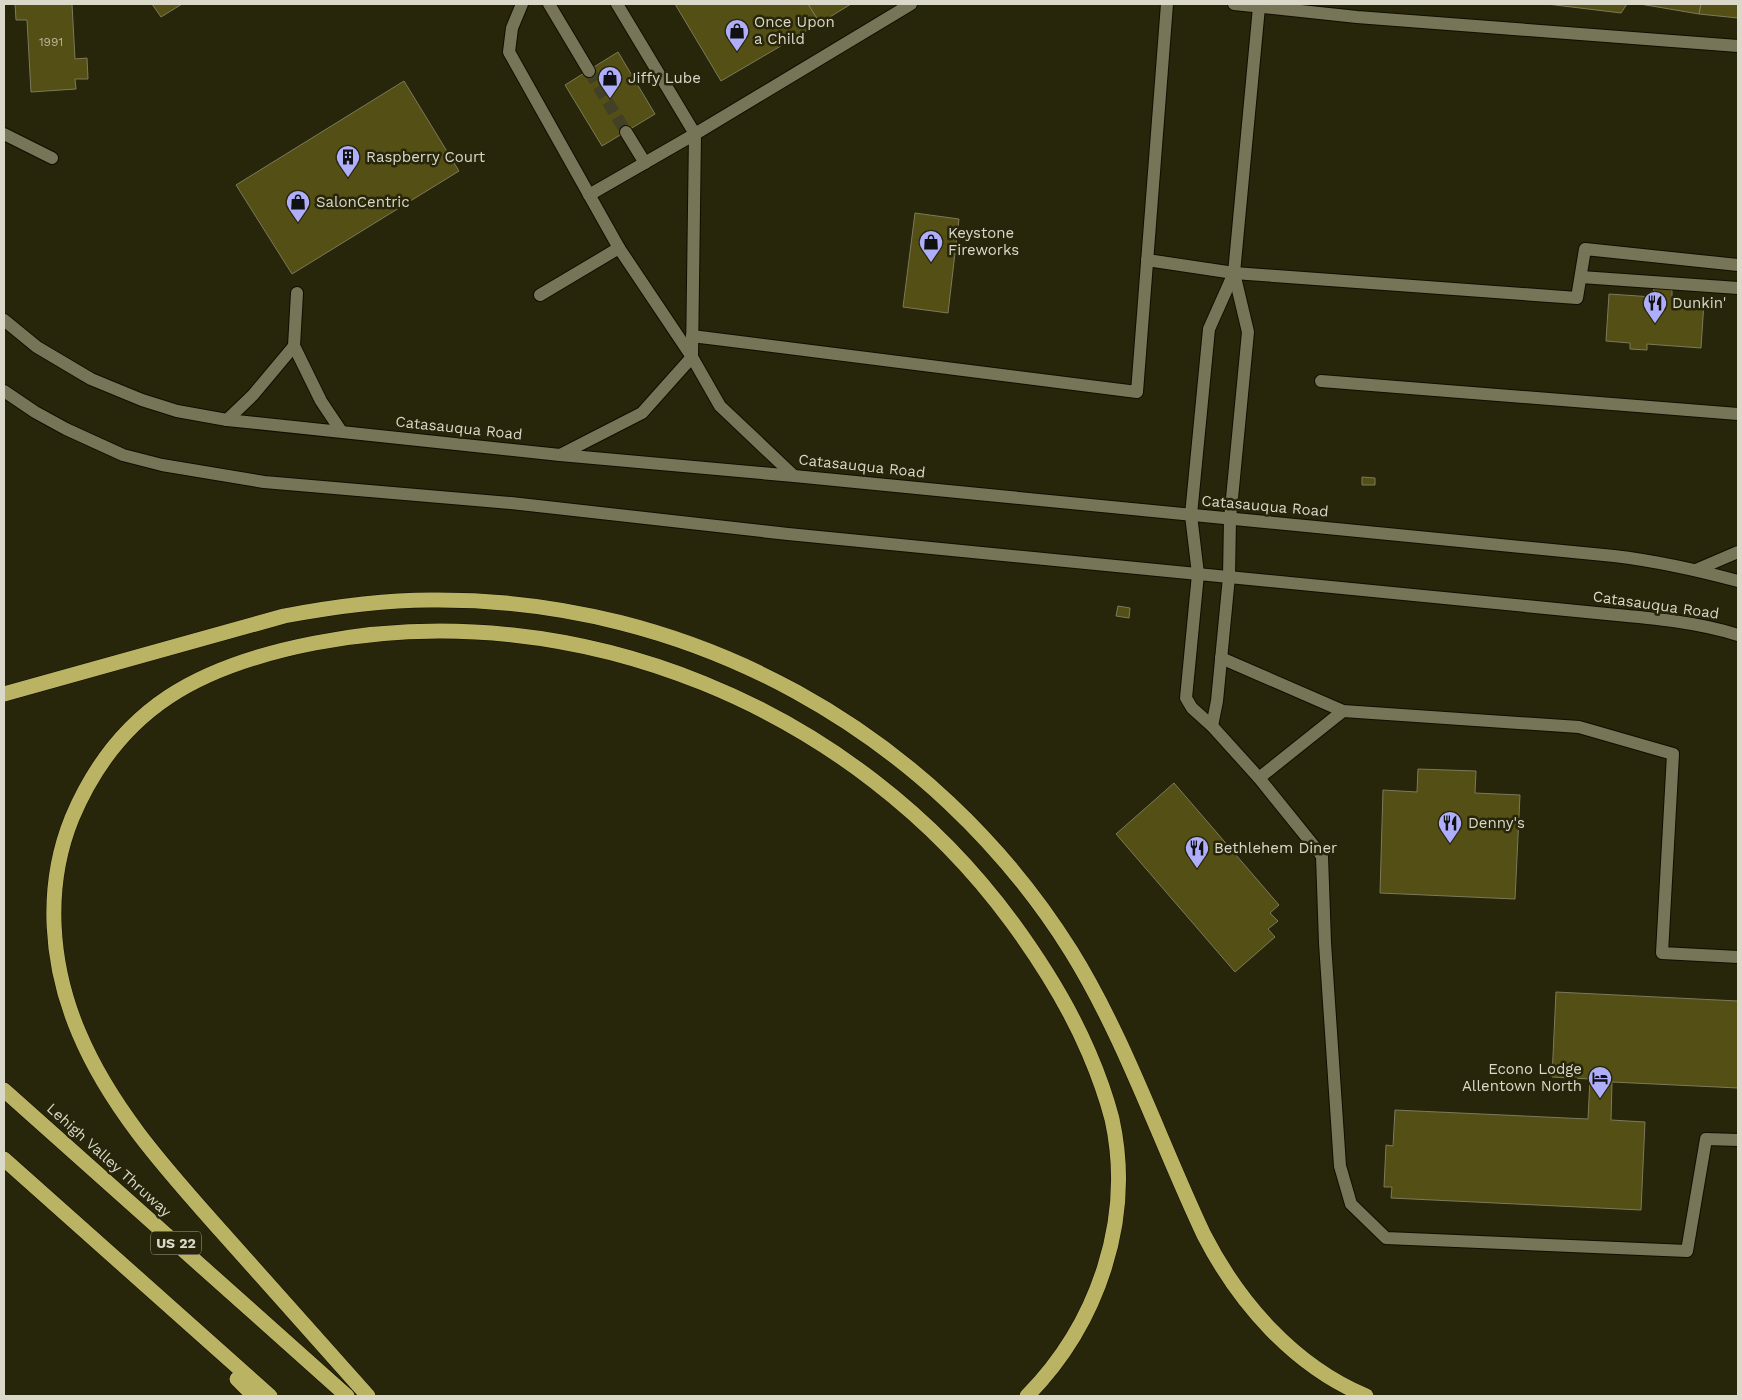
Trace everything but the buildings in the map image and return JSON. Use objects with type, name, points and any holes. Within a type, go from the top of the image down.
[{"type":"highway","points":[[4,694],[284,616],[364,604],[430,600],[490,602],[532,606],[582,614],[630,625],[675,638],[718,654],[762,673],[803,694],[843,719],[910,768],[968,821],[1013,871],[1049,918],[1093,989],[1112,1026],[1191,1208],[1216,1260],[1247,1303],[1288,1346],[1326,1374],[1366,1396]]},
{"type":"highway","points":[[368,1396],[173,1177],[130,1123],[106,1086],[78,1032],[61,980],[54,929],[56,879],[60,855],[68,830],[78,804],[92,778],[107,754],[125,733],[146,713],[171,695],[198,679],[226,667],[291,648],[335,639],[431,632],[490,634],[576,645],[665,668],[748,702],[825,746],[890,793],[946,844],[999,904],[1045,969],[1083,1040],[1095,1068],[1112,1120],[1117,1171],[1116,1216],[1110,1251],[1103,1276],[1092,1303],[1066,1351],[1049,1374],[1027,1396]]},
{"type":"highway","name":"Lehigh Valley Thruway","points":[[4,1090],[348,1396]]},
{"type":"highway","points":[[4,1159],[270,1396]]},
{"type":"highway","points":[[170,1307],[254,1396]]},
{"type":"street","points":[[522,4],[512,28],[509,52],[619,248],[692,357],[720,406],[794,476]]},
{"type":"street","points":[[549,4],[589,71]]},
{"type":"street","points":[[560,455],[642,413],[692,357],[695,134],[617,4]]},
{"type":"street","points":[[589,195],[695,134],[911,4]]},
{"type":"street","points":[[692,336],[1137,392],[1167,4]]},
{"type":"street","points":[[1234,4],[1357,17],[1738,46]]},
{"type":"street","points":[[1212,726],[1217,701],[1229,577],[1230,518],[1248,332],[1234,273],[1259,6]]},
{"type":"street","points":[[626,132],[645,163]]},
{"type":"street","points":[[4,134],[52,158]]},
{"type":"street","points":[[540,295],[619,248]]},
{"type":"street","points":[[1147,260],[1234,273],[1577,298],[1585,250],[1738,265]]},
{"type":"street","points":[[1234,273],[1209,329],[1191,515],[1198,574],[1186,698],[1192,708],[1212,726],[1259,778],[1322,856],[1325,943],[1340,1166],[1351,1204],[1386,1238],[1687,1251],[1706,1139],[1738,1140]]},
{"type":"street","points":[[1580,277],[1738,288]]},
{"type":"street","points":[[297,293],[294,346],[321,401],[341,431]]},
{"type":"street","name":"Catasauqua Road","points":[[4,320],[37,347],[91,378],[151,403],[177,411],[227,420],[560,455],[1614,556],[1654,561],[1738,582]]},
{"type":"street","points":[[227,420],[253,395],[294,346]]},
{"type":"street","points":[[1321,381],[1738,414]]},
{"type":"street","name":"Catasauqua Road","points":[[4,392],[66,429],[123,455],[162,466],[264,482],[511,503],[788,534],[1644,618],[1722,630],[1738,635]]},
{"type":"street","points":[[1696,570],[1738,552]]},
{"type":"street","points":[[1221,658],[1343,711],[1579,727],[1673,754],[1662,953],[1738,956]]},
{"type":"street","points":[[1259,778],[1343,711]]},
{"type":"tunnel","points":[[589,71],[626,132]]},
{"type":"place","name":"Once Upon a Child","points":[[737,52]]},
{"type":"place","name":"Jiffy Lube","points":[[610,99]]},
{"type":"place","name":"Raspberry Court","points":[[348,178]]},
{"type":"place","name":"SalonCentric","points":[[298,223]]},
{"type":"place","name":"Keystone Fireworks","points":[[931,263]]},
{"type":"place","name":"Dunkin'","points":[[1655,324]]},
{"type":"place","name":"Denny's","points":[[1450,844]]},
{"type":"place","name":"Bethlehem Diner","points":[[1197,869]]},
{"type":"place","name":"Econo Lodge Allentown North","points":[[1600,1099]]}]
